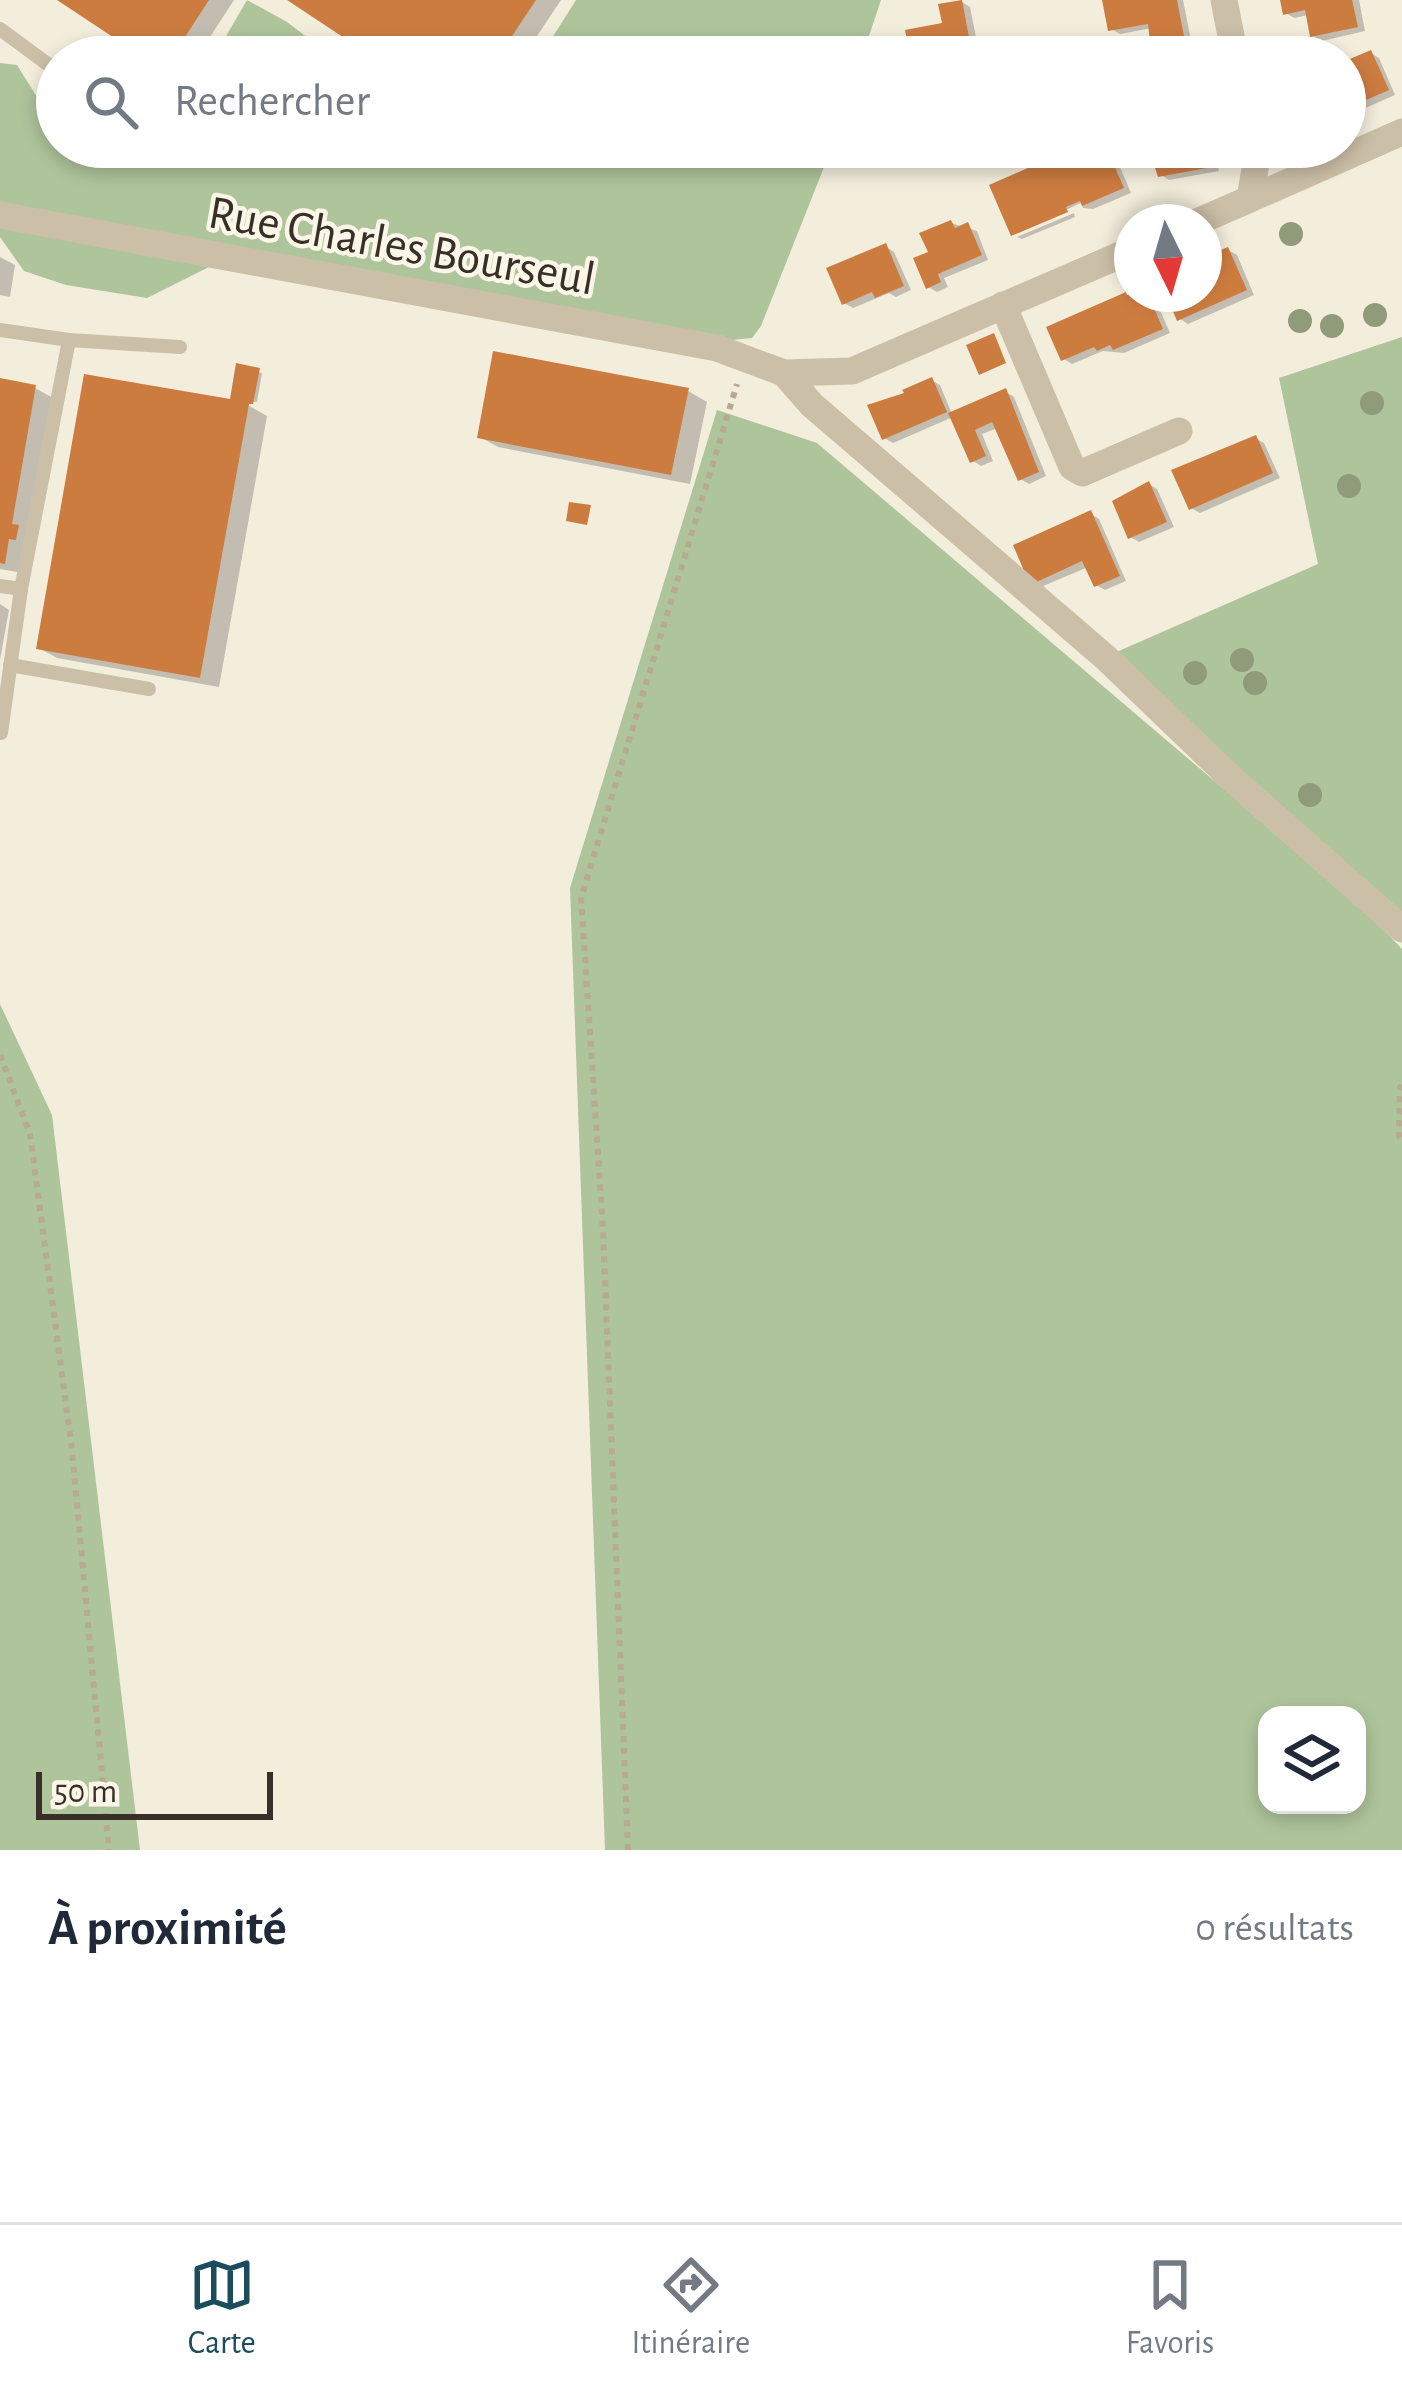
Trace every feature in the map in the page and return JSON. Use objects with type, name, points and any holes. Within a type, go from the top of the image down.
[{"type":"street","points":[[1224,0],[1231,36]]},
{"type":"street","points":[[1366,148],[1402,132]]},
{"type":"street","points":[[1250,199],[1253,168]]},
{"type":"street","points":[[1222,211],[1320,168]]},
{"type":"street","name":"Rue Charles Bourseul","points":[[0,215],[717,348],[784,374]]},
{"type":"street","points":[[784,374],[852,370],[1114,258]]},
{"type":"street","points":[[1004,305],[1072,467],[1082,472],[1178,431]]},
{"type":"street","points":[[784,374],[812,405],[1105,657],[1232,779],[1402,929]]},
{"type":"lane","points":[[0,29],[36,56]]},
{"type":"lane","points":[[0,330],[180,347]]},
{"type":"lane","points":[[1,733],[21,589],[69,340]]},
{"type":"lane","points":[[0,586],[21,589]]},
{"type":"lane","points":[[10,665],[148,688]]},
{"type":"path","points":[[628,1850],[603,1230],[581,898],[744,360]]},
{"type":"path","points":[[0,1055],[30,1134],[72,1450],[110,1850]]},
{"type":"path","points":[[1402,1089],[1402,1140]]},
{"type":"green space","points":[[247,0],[305,36],[226,36]]},
{"type":"green space","points":[[576,0],[881,0],[869,36],[553,36]]},
{"type":"green space","points":[[0,63],[17,65],[36,96],[36,168],[824,168],[761,326],[752,338],[722,341],[243,250],[147,298],[66,285],[24,271],[0,237]]},
{"type":"green space","points":[[1402,337],[1402,929],[1105,657],[1318,564],[1279,378]]},
{"type":"green space","points":[[717,410],[817,443],[1358,903],[1402,949],[1402,1850],[605,1850],[570,888]]},
{"type":"green space","points":[[0,1004],[52,1115],[140,1850],[0,1850]]},
{"type":"building","points":[[57,0],[209,0],[186,36],[111,36]]},
{"type":"building","points":[[287,0],[536,0],[512,36],[341,36]]},
{"type":"building","points":[[962,0],[969,36],[906,36],[905,30],[942,23],[938,4]]},
{"type":"building","points":[[1102,0],[1177,0],[1184,36],[1149,36],[1148,24],[1108,31]]},
{"type":"building","points":[[1280,0],[1352,0],[1358,27],[1310,36],[1305,10],[1283,15]]},
{"type":"building","points":[[1371,50],[1389,90],[1366,100],[1366,52]]},
{"type":"building","points":[[1028,168],[1115,168],[1124,188],[1082,206],[1080,201],[1066,207],[1068,212],[1011,236],[989,185]]},
{"type":"building","points":[[1155,168],[1207,168],[1158,177]]},
{"type":"building","points":[[951,220],[955,228],[968,222],[982,255],[938,274],[941,282],[926,289],[913,258],[928,252],[919,233]]},
{"type":"building","points":[[886,243],[904,286],[875,298],[872,292],[842,305],[826,268]]},
{"type":"building","points":[[1228,247],[1247,290],[1222,301],[1222,250]]},
{"type":"building","points":[[1114,297],[1114,312],[1156,312],[1163,329],[1113,350],[1110,345],[1097,351],[1094,347],[1061,361],[1046,327]]},
{"type":"building","points":[[1173,312],[1197,312],[1177,321]]},
{"type":"building","points":[[994,333],[1006,363],[979,375],[966,345]]},
{"type":"building","points":[[493,351],[689,388],[671,475],[477,438]]},
{"type":"building","points":[[236,363],[260,368],[253,404],[249,404],[200,678],[36,649],[84,374],[230,399]]},
{"type":"building","points":[[932,377],[947,412],[882,440],[867,405],[904,393],[902,390]]},
{"type":"building","points":[[0,378],[36,385],[12,524],[19,525],[16,540],[9,539],[5,564],[0,563]]},
{"type":"building","points":[[1006,388],[1039,472],[1018,481],[992,422],[975,430],[986,456],[970,463],[948,413]]},
{"type":"building","points":[[1256,435],[1273,473],[1189,510],[1171,470]]},
{"type":"building","points":[[1149,481],[1167,522],[1128,539],[1112,501]]},
{"type":"building","points":[[569,502],[591,505],[587,525],[566,521]]},
{"type":"building","points":[[1091,510],[1120,576],[1094,587],[1082,561],[1030,585],[1013,545]]}]
